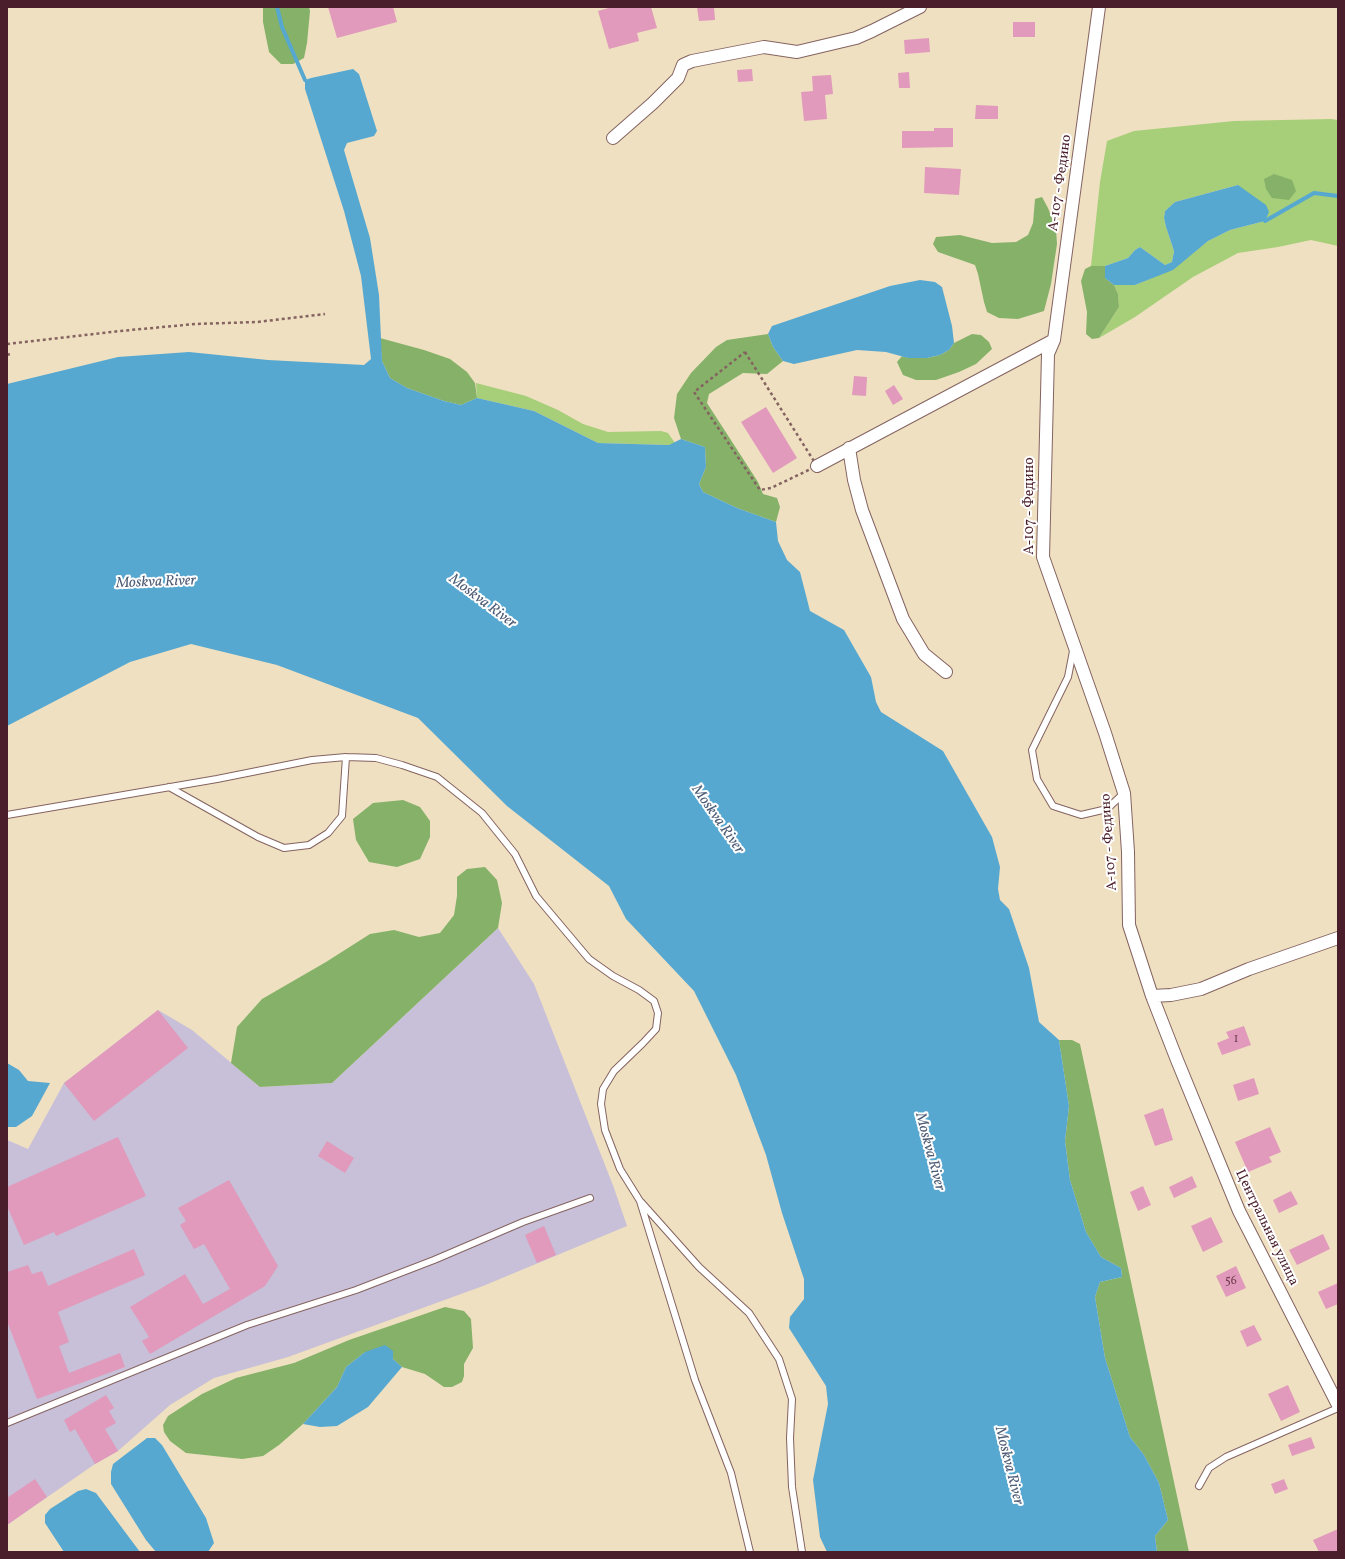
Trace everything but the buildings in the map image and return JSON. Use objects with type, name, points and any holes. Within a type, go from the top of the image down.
[{"type":"street","points":[[613,138],[653,103],[678,78],[683,65],[692,61],[764,47],[797,52],[862,35],[920,7]]},
{"type":"street","name":"А-107 - Федино","points":[[1099,7],[1054,340],[1048,354],[1043,557],[1105,733],[1124,793],[1128,852],[1129,925],[1152,996],[1177,1060]]},
{"type":"street","points":[[817,466],[1054,340]]},
{"type":"street","points":[[849,448],[854,480],[862,510],[904,619],[924,654],[946,672]]},
{"type":"street","points":[[1152,996],[1171,995],[1201,989],[1249,969],[1338,938]]},
{"type":"street","name":"Центральная улица","points":[[1177,1060],[1239,1212],[1338,1407]]},
{"type":"lane","points":[[1074,646],[1068,677],[1032,750],[1037,779],[1054,806],[1081,815],[1107,809],[1124,793]]},
{"type":"lane","points":[[169,787],[258,837],[284,848],[309,845],[328,833],[342,816],[346,757]]},
{"type":"lane","points":[[7,815],[312,760],[346,757],[376,758],[437,777],[482,813],[515,854],[536,896],[589,959],[613,976],[639,990],[654,1001],[658,1013],[656,1029],[614,1071],[603,1089],[602,1104],[605,1130],[620,1169],[640,1201],[699,1267],[749,1313],[779,1359],[792,1399],[790,1438],[792,1487],[802,1552]]},
{"type":"lane","points":[[7,1423],[247,1326],[356,1290],[434,1260],[523,1222],[590,1198]]},
{"type":"lane","points":[[640,1201],[695,1380],[731,1472],[750,1552]]},
{"type":"lane","points":[[1200,1486],[1209,1468],[1226,1457],[1338,1407]]},
{"type":"path","points":[[7,344],[120,331],[195,324],[257,322],[326,314]]},
{"type":"path","points":[[745,352],[817,466],[772,488],[760,490],[694,392],[745,352]]},
{"type":"shaded area","points":[[498,928],[534,984],[614,1188],[627,1226],[483,1286],[288,1357],[214,1378],[170,1405],[118,1451],[95,1464],[7,1525],[7,1140],[28,1149],[64,1083],[158,1010],[192,1030],[260,1087],[332,1083]]},
{"type":"green space","points":[[263,7],[309,7],[310,11],[307,43],[304,58],[293,64],[281,64],[269,52],[263,22]]},
{"type":"green space","points":[[1338,120],[1338,246],[1311,240],[1238,253],[1193,277],[1135,317],[1099,338],[1119,307],[1118,294],[1114,285],[1135,285],[1152,278],[1190,255],[1208,241],[1230,230],[1265,221],[1238,185],[1175,202],[1165,211],[1164,218],[1166,227],[1174,251],[1172,262],[1165,265],[1140,247],[1128,258],[1105,266],[1091,266],[1100,182],[1107,141],[1134,131],[1234,121]]},
{"type":"green space","points":[[1274,174],[1292,180],[1296,191],[1289,200],[1272,198],[1266,189],[1264,179]]},
{"type":"green space","points":[[1042,197],[1056,229],[1057,244],[1051,284],[1044,311],[1018,319],[999,318],[987,312],[975,265],[938,252],[933,244],[936,237],[960,235],[992,243],[1016,242],[1028,235],[1033,223],[1035,199]]},
{"type":"green space","points":[[1091,266],[1105,266],[1105,278],[1114,285],[1118,294],[1119,307],[1099,338],[1092,339],[1086,334],[1087,312],[1081,281],[1085,269]]},
{"type":"green space","points":[[768,334],[773,347],[783,361],[767,374],[743,373],[709,394],[707,403],[758,482],[763,494],[777,498],[780,507],[776,522],[737,508],[703,492],[699,484],[706,467],[705,447],[681,439],[674,418],[677,394],[691,373],[716,347],[727,340]]},
{"type":"green space","points":[[972,334],[981,335],[989,342],[992,349],[976,364],[936,380],[916,380],[903,375],[897,362],[902,356],[908,358],[927,358],[940,355],[949,350],[954,343]]},
{"type":"green space","points":[[380,338],[450,359],[467,372],[475,383],[477,398],[461,405],[444,401],[407,388],[390,378],[382,361]]},
{"type":"green space","points":[[476,383],[526,396],[558,410],[583,424],[608,432],[661,431],[668,433],[675,443],[669,445],[598,443],[534,411],[477,398]]},
{"type":"green space","points":[[403,800],[420,807],[430,821],[430,837],[420,859],[397,867],[369,862],[356,840],[353,819],[373,803]]},
{"type":"green space","points":[[485,867],[497,880],[502,903],[498,928],[332,1083],[260,1087],[231,1063],[237,1027],[262,999],[326,962],[370,934],[394,930],[419,937],[440,933],[454,915],[457,896],[457,877],[467,869]]},
{"type":"green space","points":[[1059,1040],[1072,1040],[1080,1044],[1189,1552],[1157,1552],[1155,1536],[1168,1520],[1159,1483],[1144,1455],[1130,1437],[1105,1358],[1095,1297],[1100,1282],[1122,1277],[1121,1268],[1101,1257],[1086,1232],[1070,1180],[1065,1141],[1069,1106]]},
{"type":"green space","points":[[445,1307],[464,1311],[471,1319],[473,1348],[464,1364],[464,1376],[462,1382],[452,1387],[444,1387],[425,1374],[402,1367],[393,1359],[365,1352],[346,1367],[337,1387],[303,1424],[279,1445],[263,1456],[242,1459],[186,1453],[170,1441],[164,1432],[163,1425],[168,1416],[202,1394],[236,1378],[294,1363],[349,1340]]},
{"type":"water","name":"Moskva River","points":[[353,69],[359,74],[377,131],[374,136],[347,143],[344,150],[370,238],[379,295],[382,361],[390,378],[407,388],[444,401],[461,405],[477,398],[534,411],[598,443],[669,445],[681,439],[705,447],[706,467],[699,484],[703,492],[737,508],[776,522],[778,541],[787,560],[800,572],[810,611],[844,630],[871,677],[876,702],[881,712],[943,751],[992,837],[1000,867],[998,889],[1000,900],[1009,909],[1029,968],[1039,1022],[1059,1040],[1069,1106],[1065,1141],[1070,1180],[1086,1232],[1101,1257],[1121,1268],[1122,1277],[1100,1282],[1095,1297],[1105,1358],[1130,1437],[1144,1455],[1159,1483],[1168,1520],[1155,1536],[1157,1552],[827,1552],[820,1537],[813,1480],[828,1404],[826,1386],[789,1328],[790,1317],[804,1299],[804,1279],[782,1213],[766,1155],[736,1075],[694,991],[626,919],[609,886],[507,806],[418,718],[277,665],[191,644],[130,662],[7,726],[7,384],[118,357],[189,352],[268,360],[364,365],[371,359],[361,276],[344,211],[305,89],[305,80]]},
{"type":"water","points":[[1238,185],[1266,205],[1269,212],[1265,221],[1230,230],[1208,241],[1173,270],[1135,285],[1114,285],[1105,278],[1105,266],[1128,258],[1140,247],[1165,265],[1172,262],[1174,251],[1166,227],[1164,218],[1165,211],[1175,202]]},
{"type":"water","points":[[920,280],[935,282],[942,287],[952,326],[954,343],[949,350],[940,355],[927,358],[908,358],[886,352],[857,350],[794,364],[783,361],[773,347],[768,334],[772,326],[890,286]]},
{"type":"water","points":[[7,1063],[19,1070],[28,1081],[50,1083],[32,1116],[16,1127],[7,1127]]},
{"type":"water","points":[[385,1345],[393,1351],[393,1359],[402,1367],[368,1407],[337,1426],[320,1427],[303,1424],[337,1387],[346,1367],[365,1352]]},
{"type":"water","points":[[147,1438],[155,1438],[162,1445],[206,1518],[214,1543],[208,1552],[156,1552],[146,1540],[111,1484],[113,1464]]},
{"type":"water","points":[[86,1489],[96,1493],[140,1552],[64,1552],[45,1523],[45,1515],[50,1509],[78,1491]]},
{"type":"waterway","points":[[277,7],[282,27],[305,80]]},
{"type":"waterway","points":[[1265,221],[1314,193],[1338,196]]}]
